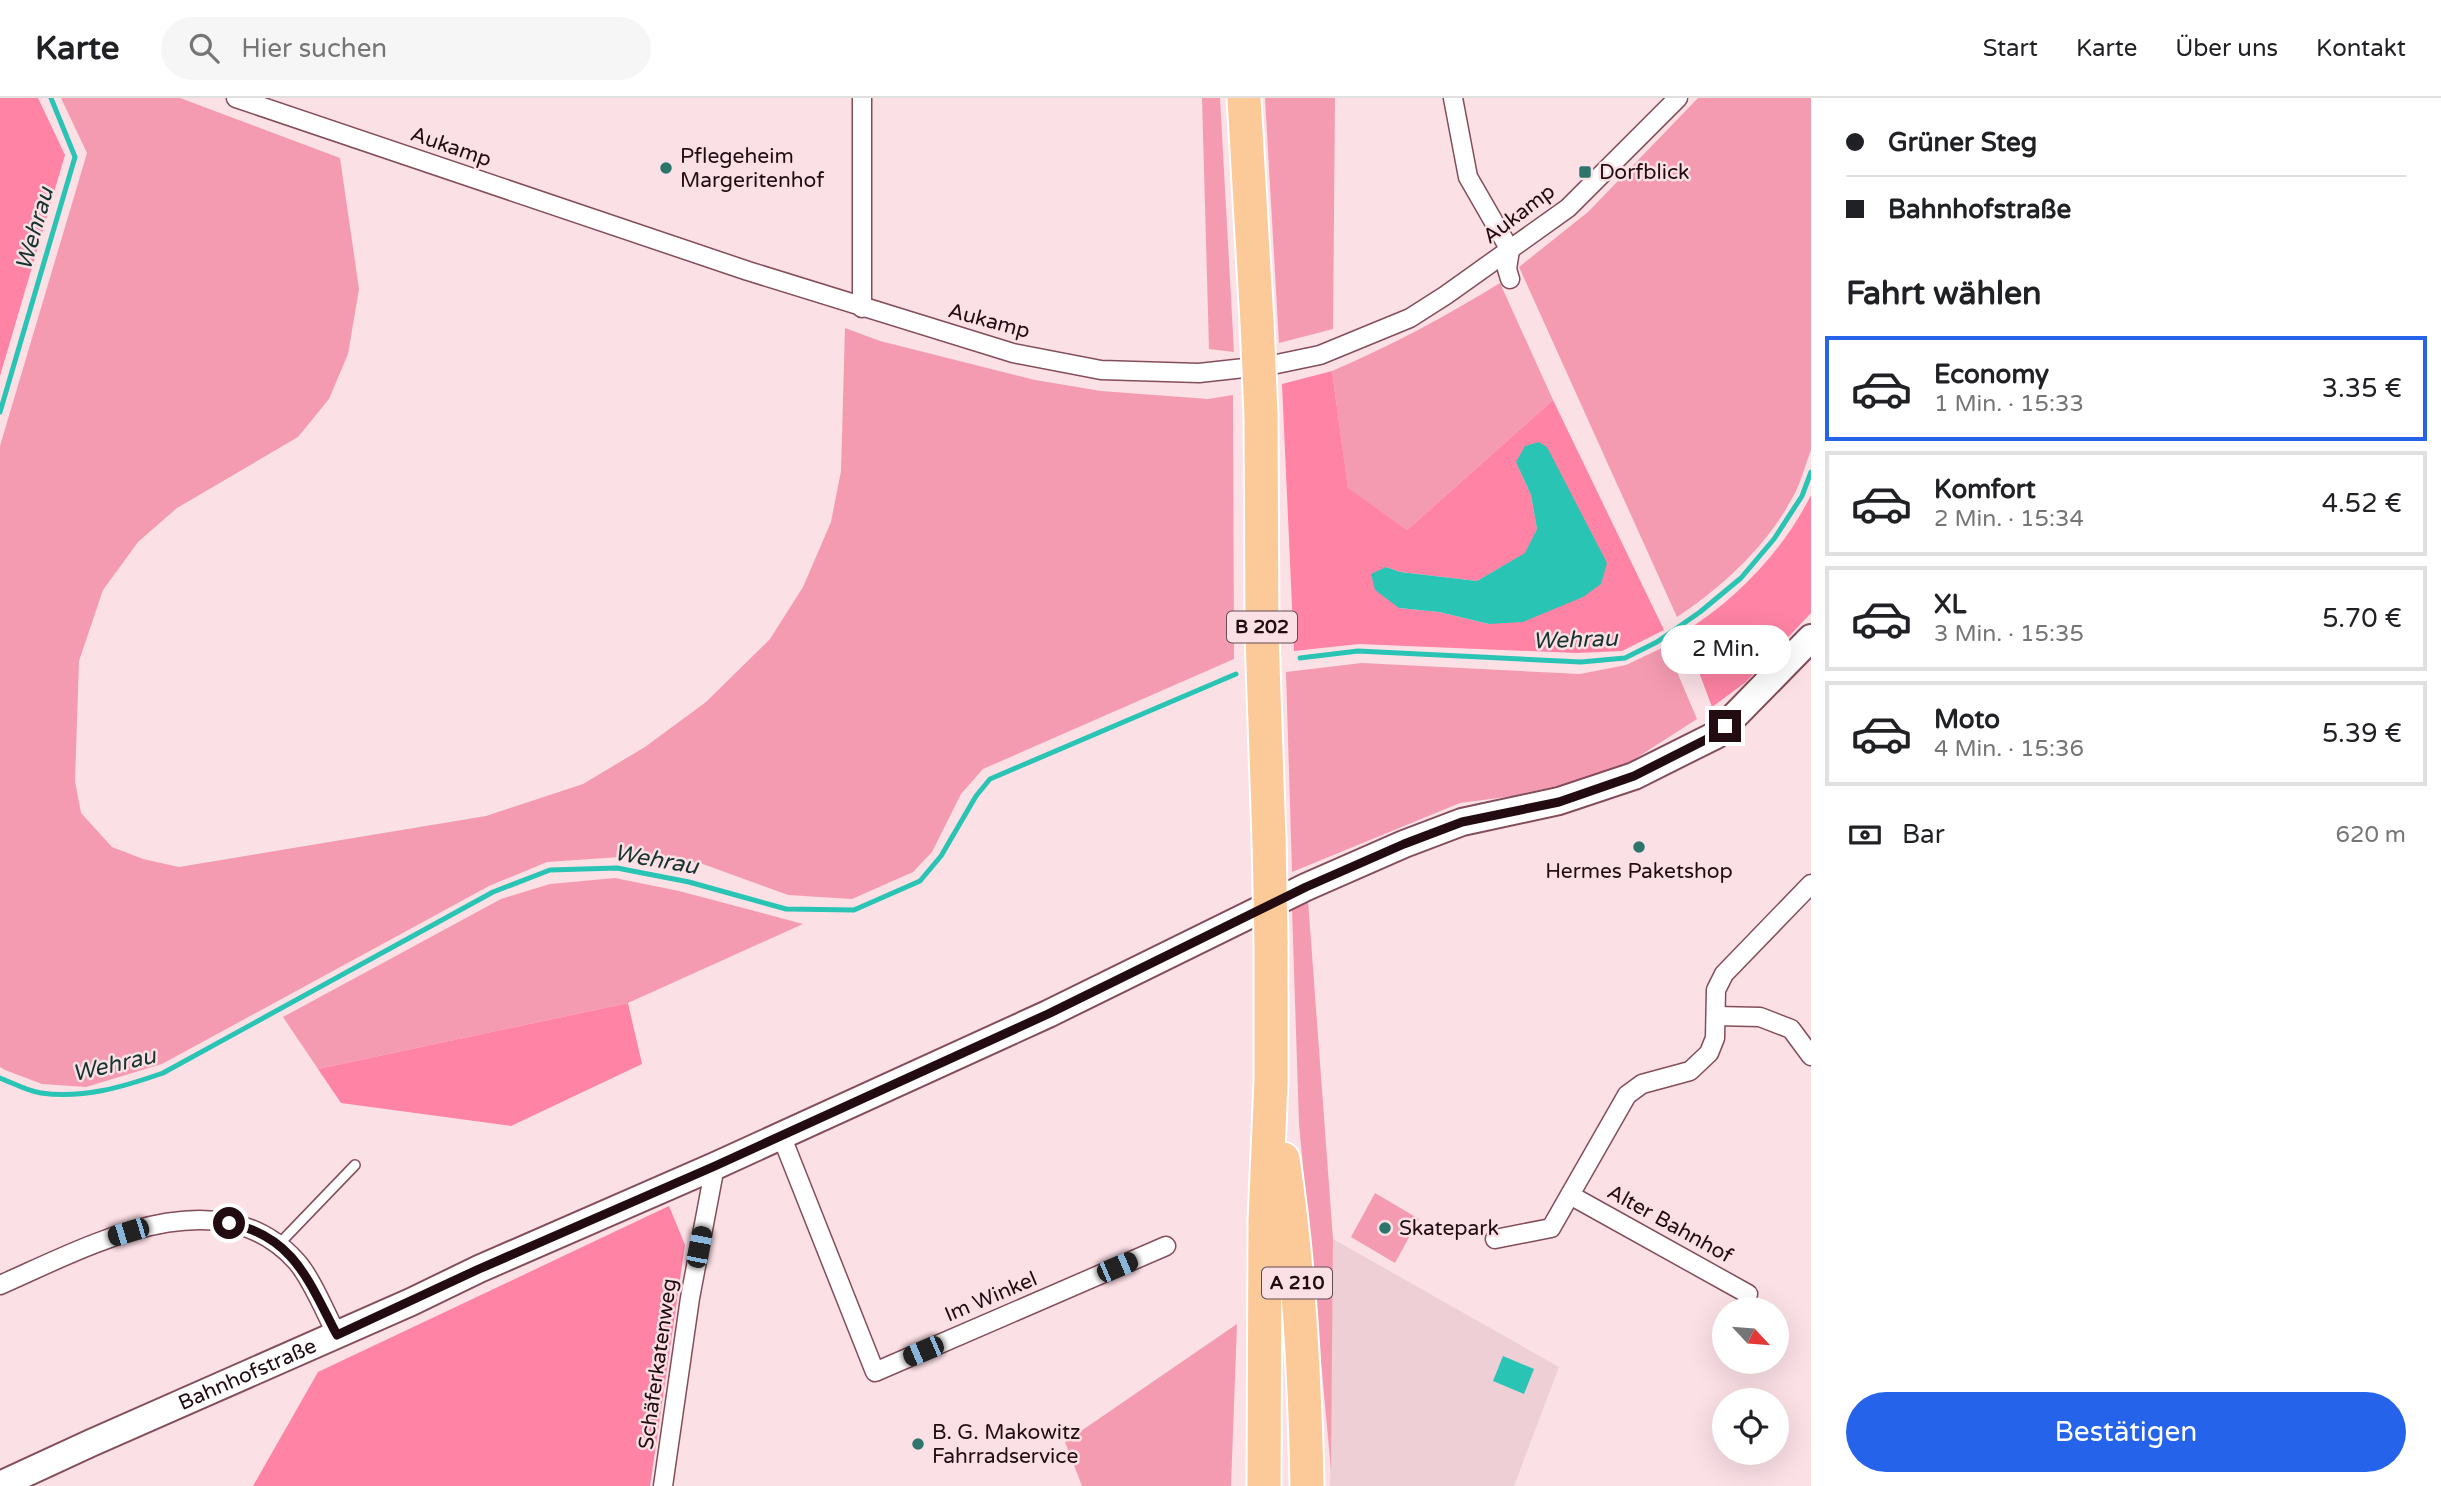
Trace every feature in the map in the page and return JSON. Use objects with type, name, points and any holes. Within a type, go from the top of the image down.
[{"type":"highway","name":"B 202","points":[[1244,98],[1261,415],[1262,635],[1269,840],[1271,1081]]},
{"type":"highway","name":"A 210","points":[[1264,1486],[1265,1221],[1271,1081]]},
{"type":"highway","name":"A 210","points":[[1271,1081],[1292,1221],[1304,1361],[1307,1486]]},
{"type":"main road","name":"Bahnhofstraße","points":[[0,1485],[715,1166],[1048,1014],[1306,887],[1404,844],[1462,822],[1559,802],[1634,776],[1716,734],[1811,638]]},
{"type":"street","name":"Aukamp","points":[[236,98],[862,308],[1013,353],[1101,370],[1199,373],[1272,365],[1320,355],[1410,318],[1568,208],[1661,118],[1678,98]]},
{"type":"street","points":[[862,98],[862,308]]},
{"type":"street","points":[[1453,98],[1468,177],[1510,250],[1507,269],[1510,279]]},
{"type":"street","name":"Alter Bahnhof","points":[[1495,1239],[1551,1228],[1627,1095],[1642,1084],[1690,1071],[1709,1053],[1715,1038],[1716,990],[1724,974],[1811,884]]},
{"type":"street","points":[[1716,1016],[1760,1017],[1791,1028],[1811,1056]]},
{"type":"street","name":"Im Winkel","points":[[781,1135],[875,1372],[1166,1246]]},
{"type":"street","name":"Schäferkatenweg","points":[[663,1486],[690,1298],[715,1166]]},
{"type":"street","name":"Alter Bahnhof","points":[[1570,1195],[1748,1294]]},
{"type":"street","points":[[0,1285],[109,1238],[146,1226],[183,1220],[214,1221],[244,1226],[279,1244],[298,1262],[337,1335]]},
{"type":"lane","points":[[279,1244],[355,1165]]},
{"type":"shaded area","points":[[0,98],[38,98],[65,155],[0,376]]},
{"type":"shaded area","points":[[61,98],[180,98],[340,158],[359,289],[348,354],[329,399],[298,437],[177,508],[138,542],[103,590],[79,661],[75,781],[81,813],[112,847],[143,859],[179,867],[486,816],[583,784],[645,747],[706,702],[770,639],[803,587],[831,522],[841,471],[845,328],[880,341],[1035,380],[1101,391],[1208,399],[1233,395],[1234,659],[983,769],[961,794],[932,852],[913,872],[852,899],[788,895],[700,863],[620,857],[547,862],[489,886],[162,1064],[86,1087],[42,1084],[5,1070],[0,1067],[0,446],[87,153]]},
{"type":"shaded area","points":[[1202,98],[1220,98],[1234,352],[1209,349]]},
{"type":"shaded area","points":[[1265,98],[1335,98],[1333,329],[1279,343]]},
{"type":"shaded area","points":[[1698,98],[1811,98],[1811,450],[1796,491],[1760,545],[1729,577],[1677,617],[1519,267],[1588,212]]},
{"type":"shaded area","points":[[1500,283],[1553,400],[1407,530],[1348,489],[1332,371],[1459,308]]},
{"type":"shaded area","points":[[1332,371],[1348,488],[1407,530],[1553,400],[1664,630],[1622,651],[1576,653],[1359,644],[1294,651],[1282,384]],"holes":[[[1516,462],[1583,597],[1489,624],[1439,612],[1399,608],[1386,567],[1400,572],[1477,581],[1526,553],[1537,529],[1531,495]]]},
{"type":"shaded area","points":[[1539,442],[1547,447],[1607,563],[1601,584],[1583,597],[1523,622],[1489,624],[1439,612],[1399,608],[1375,590],[1371,574],[1386,567],[1400,572],[1477,581],[1525,553],[1537,529],[1531,495],[1516,462],[1525,446]]},
{"type":"shaded area","points":[[1811,495],[1811,613],[1746,682],[1712,707],[1684,632],[1722,605],[1757,572],[1787,535]]},
{"type":"shaded area","points":[[1666,646],[1697,719],[1630,762],[1588,779],[1513,796],[1460,803],[1292,872],[1286,672],[1362,663],[1580,674],[1626,665]]},
{"type":"shaded area","points":[[615,878],[679,891],[803,924],[628,1003],[318,1069],[283,1017],[501,899],[550,884]]},
{"type":"shaded area","points":[[1308,900],[1333,1239],[1331,1470],[1299,1124],[1292,909]]},
{"type":"shaded area","points":[[628,1003],[642,1064],[511,1126],[341,1103],[318,1069]]},
{"type":"shaded area","name":"Skatepark","points":[[1375,1193],[1419,1219],[1395,1263],[1351,1237]]},
{"type":"shaded area","points":[[669,1206],[685,1245],[650,1486],[253,1486],[318,1372]]},
{"type":"shaded area","points":[[1333,1239],[1559,1367],[1514,1486],[1330,1486]]},
{"type":"shaded area","points":[[1237,1324],[1231,1486],[1082,1486],[1065,1442]]},
{"type":"shaded area","points":[[1503,1356],[1534,1369],[1524,1394],[1493,1381]]},
{"type":"waterway","name":"Wehrau","points":[[0,412],[75,157],[51,98]]},
{"type":"waterway","name":"Wehrau","points":[[1300,658],[1358,651],[1581,662],[1625,658],[1657,642],[1700,612],[1741,578],[1774,539],[1802,496],[1811,472]]},
{"type":"waterway","name":"Wehrau","points":[[0,1078],[36,1092],[72,1094],[118,1087],[163,1073],[493,892],[550,870],[617,868],[689,882],[786,909],[854,910],[920,881],[941,856],[976,796],[990,779],[1236,674]]},
{"type":"place","name":"Pflegeheim Margeritenhof","points":[[666,168]]},
{"type":"place","name":"Dorfblick","points":[[1585,172]]},
{"type":"place","name":"Hermes Paketshop","points":[[1639,847]]},
{"type":"place","name":"Skatepark","points":[[1385,1228]]},
{"type":"place","name":"B. G. Makowitz Fahrradservice","points":[[918,1444]]},
{"type":"route","points":[[229,1223],[263,1234],[279,1244],[298,1262],[337,1335],[1048,1014],[1306,887],[1404,844],[1462,822],[1559,802],[1600,789],[1634,776],[1711,737],[1725,726]]}]
